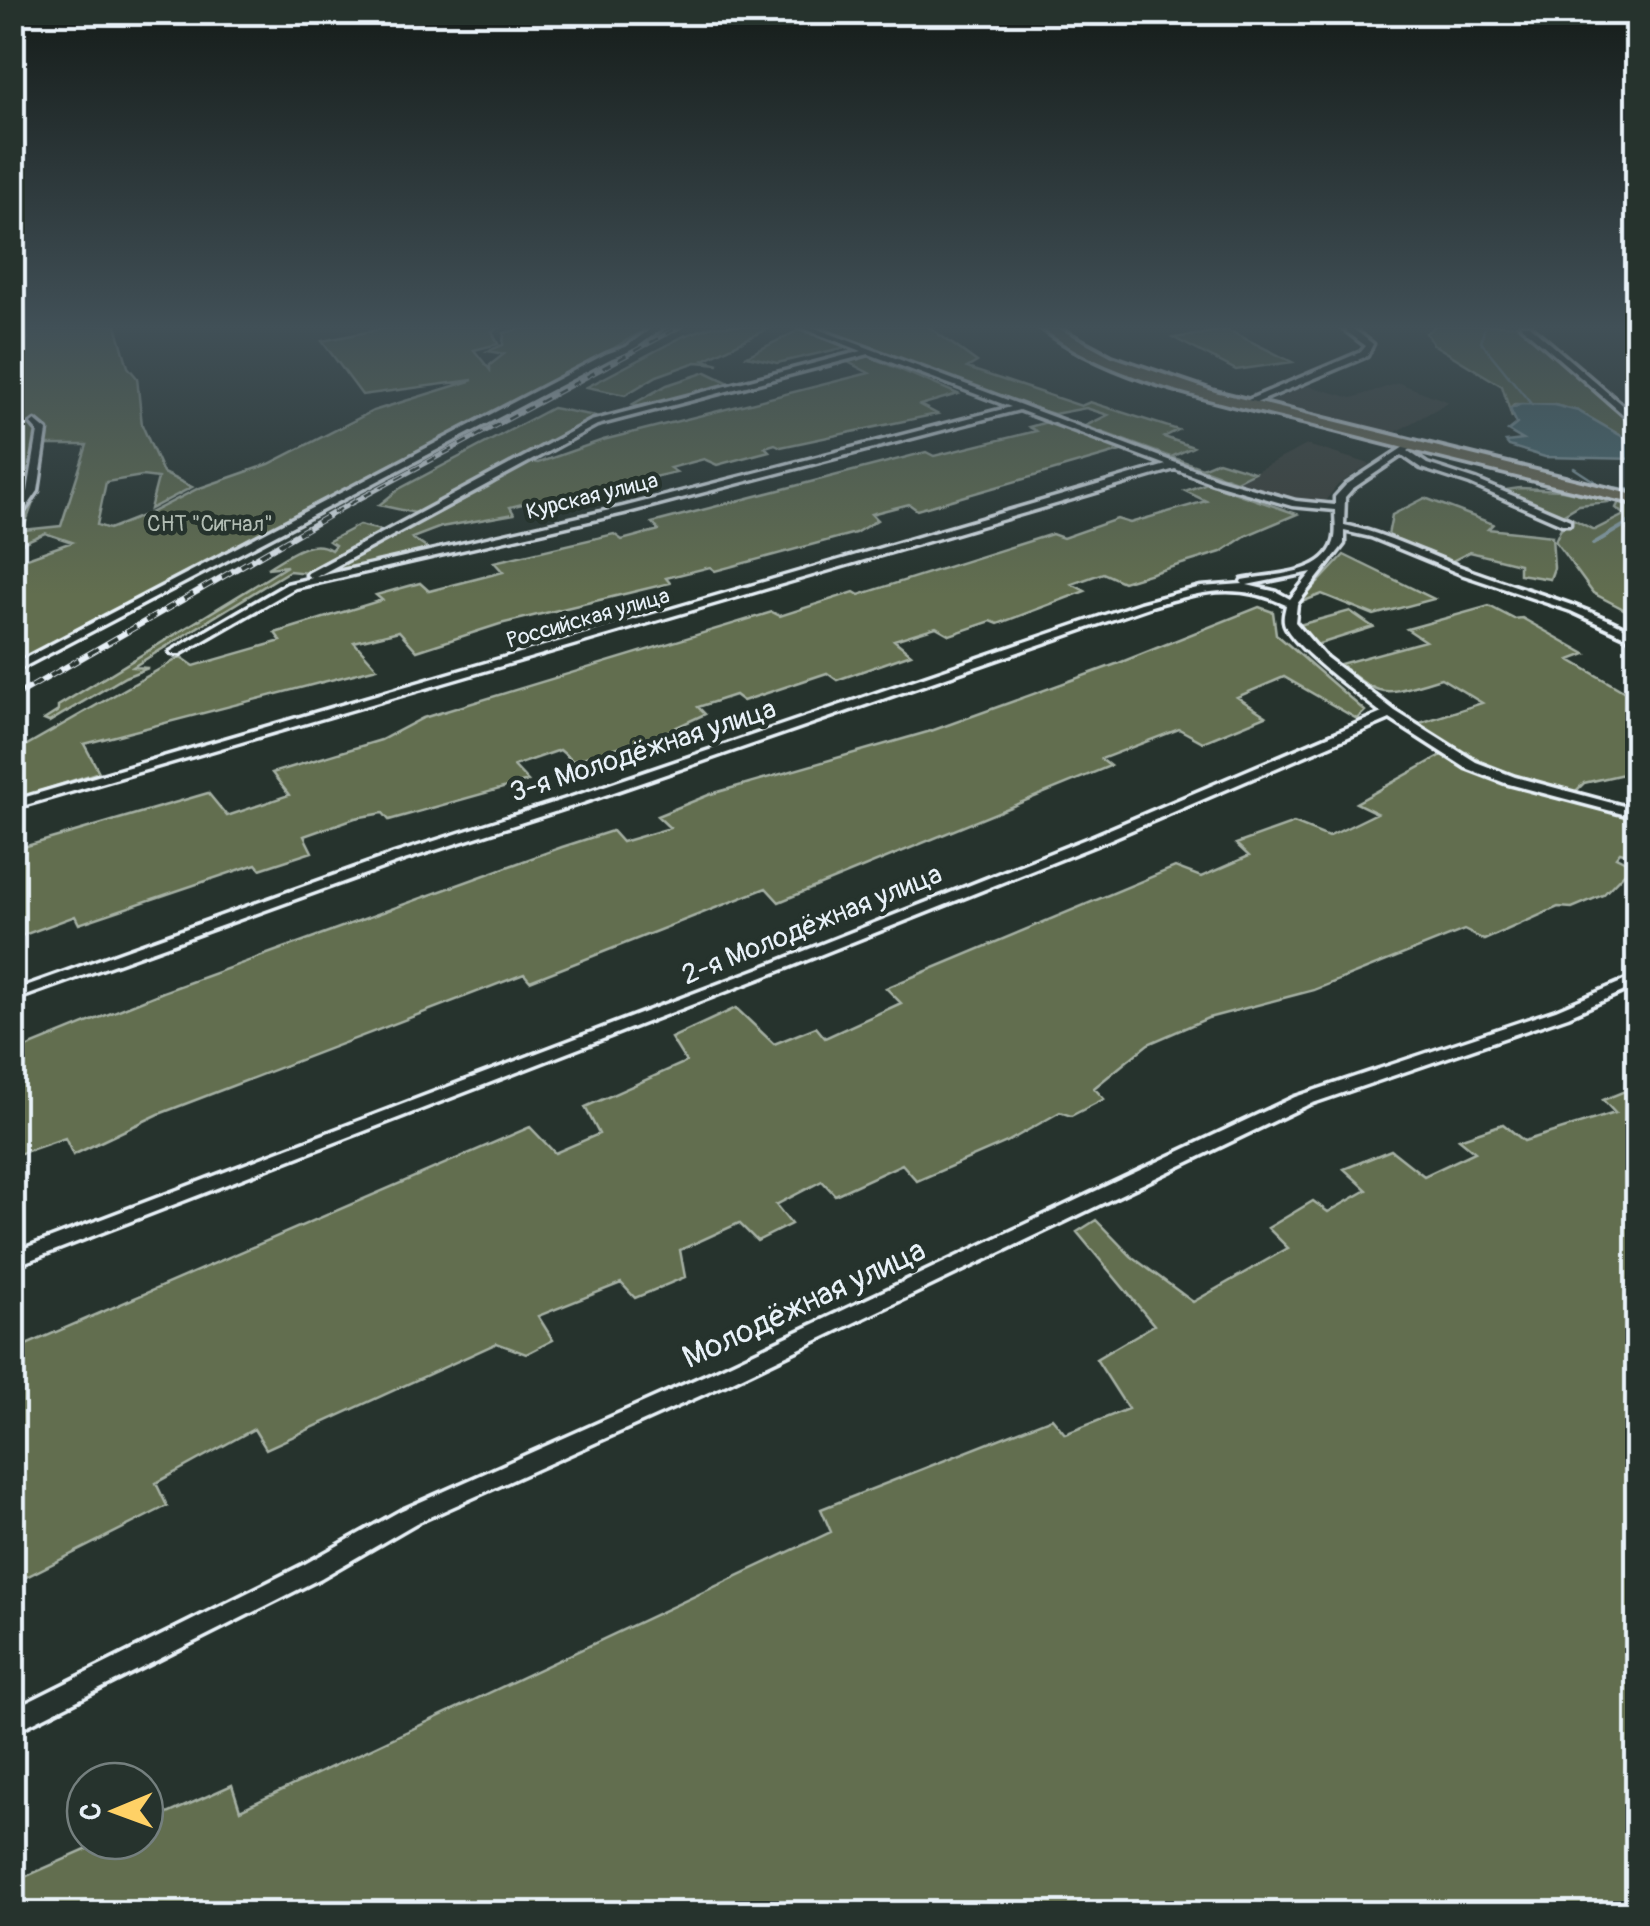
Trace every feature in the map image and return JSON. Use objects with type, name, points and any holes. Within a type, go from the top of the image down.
[{"type":"main road","points":[[1285,415],[1406,449],[1638,500]]},
{"type":"street","points":[[12,670],[498,415]]},
{"type":"street","name":"Курская улица","points":[[176,652],[594,424],[629,415]]},
{"type":"street","name":"Курская улица","points":[[291,586],[624,510],[991,415]]},
{"type":"street","points":[[1037,415],[1263,496],[1341,508]]},
{"type":"street","points":[[12,521],[33,491],[43,431],[35,424]]},
{"type":"street","points":[[1566,522],[1424,466],[1406,449],[1340,497],[1339,544],[1292,604],[1289,622],[1301,640],[1391,714],[1471,765],[1510,780],[1638,814]]},
{"type":"street","name":"Российская улица","points":[[12,805],[1174,466]]},
{"type":"street","points":[[1482,486],[1504,470]]},
{"type":"street","points":[[1342,527],[1385,536],[1451,567],[1556,599],[1638,639]]},
{"type":"street","points":[[1222,584],[1299,573],[1326,564]]},
{"type":"street","name":"3-я Молодёжная улица","points":[[12,996],[399,857],[574,802],[1144,605],[1222,584],[1276,594],[1292,604]]},
{"type":"street","name":"2-я Молодёжная улица","points":[[12,1260],[749,978],[1096,840],[1391,714]]},
{"type":"street","name":"Молодёжная улица","points":[[12,1722],[313,1571],[408,1517],[717,1379],[1213,1146],[1301,1100],[1562,1013],[1638,979]]},
{"type":"shaded area","points":[[1319,415],[1426,415],[1392,434]]},
{"type":"shaded area","points":[[1307,445],[1370,464],[1338,485],[1325,501],[1305,501],[1236,481]]},
{"type":"green space","name":"СНТ \"Сигнал\"","points":[[12,415],[141,415],[163,473],[192,487],[150,509],[158,478],[142,476],[106,482],[97,525],[109,529],[197,489],[269,464],[365,415],[492,415],[13,667],[13,563],[72,542],[45,533],[13,547]],"holes":[[[46,445],[87,445],[61,526],[23,530],[34,500],[26,498]]]},
{"type":"green space","points":[[539,415],[596,416],[420,514],[379,505],[399,489]]},
{"type":"green space","points":[[703,415],[933,415],[781,447],[775,444],[765,447],[769,451],[717,465],[704,459],[670,468],[676,472],[510,507],[514,514],[441,527],[412,538],[428,549],[339,572],[333,568],[490,486],[526,461],[538,463],[603,440]]},
{"type":"green space","points":[[1108,415],[1130,415],[1178,430],[1164,437],[1193,447],[1171,457],[1202,468],[1218,461],[1254,472],[1236,481],[1085,426]]},
{"type":"green space","points":[[1585,415],[1621,415],[1637,429],[1637,445]]},
{"type":"green space","points":[[1047,422],[1124,450],[917,510],[909,504],[871,514],[877,520],[855,533],[715,571],[710,567],[666,578],[670,583],[500,624],[417,651],[399,631],[354,642],[377,668],[84,744],[99,772],[13,800],[13,753],[181,657],[194,666],[281,641],[275,633],[382,600],[376,595],[420,583],[429,591],[503,572],[494,562],[614,534],[622,540],[659,530],[652,523],[926,452],[934,456],[1036,431],[1029,427]]},
{"type":"green space","points":[[1207,483],[1297,514],[1245,536],[1221,552],[1123,582],[1103,573],[1072,584],[1085,591],[998,624],[991,621],[950,635],[936,627],[894,640],[911,654],[837,680],[827,673],[743,701],[735,695],[698,707],[705,714],[664,733],[573,761],[560,750],[514,766],[528,781],[389,820],[383,813],[355,818],[304,836],[312,852],[260,869],[256,864],[79,924],[75,916],[13,939],[13,850],[208,793],[227,816],[289,795],[272,773],[381,740],[423,718],[772,612],[780,616],[854,592],[859,595],[1052,534],[1063,538],[1117,519],[1130,523],[1206,501],[1185,491]]},
{"type":"green space","points":[[1506,490],[1562,490],[1603,499],[1607,502],[1579,505],[1564,514],[1594,530],[1624,515],[1616,508],[1619,502],[1637,506],[1637,526],[1628,530],[1637,535],[1637,616],[1593,593],[1555,541],[1561,528],[1569,524],[1508,496]]},
{"type":"green space","points":[[1425,498],[1493,524],[1488,529],[1552,536],[1554,568],[1550,579],[1519,574],[1519,564],[1470,552],[1448,563],[1388,535],[1392,515]]},
{"type":"green space","points":[[359,525],[389,532],[308,573],[289,571],[133,667],[148,668],[125,677],[49,722],[44,720],[58,711],[58,706],[287,566],[267,568],[307,547],[331,550],[335,545],[329,541]]},
{"type":"green space","points":[[1344,555],[1434,599],[1374,615],[1322,594],[1299,603]]},
{"type":"green space","points":[[1489,606],[1514,619],[1522,618],[1586,654],[1570,660],[1637,699],[1637,771],[1584,783],[1573,794],[1494,771],[1467,752],[1455,753],[1414,725],[1482,703],[1441,678],[1397,690],[1377,690],[1340,664],[1425,641],[1407,629]]},
{"type":"green space","points":[[1259,607],[1273,612],[1276,634],[1365,711],[1357,719],[1284,677],[1237,697],[1266,716],[1203,742],[1179,729],[1101,759],[1110,766],[779,902],[766,888],[530,981],[524,974],[159,1114],[73,1155],[65,1138],[13,1156],[13,1053],[163,992],[562,847],[612,831],[622,842],[670,828],[657,816],[711,794],[931,731]]},
{"type":"green space","points":[[1350,611],[1373,627],[1316,645],[1299,625]]},
{"type":"green space","points":[[1442,755],[1534,791],[1630,816],[1626,827],[1637,831],[1637,847],[1631,855],[1620,852],[1616,857],[1632,865],[1603,895],[1572,908],[1558,907],[1484,940],[1464,930],[1314,990],[1208,1018],[1148,1044],[1094,1088],[1104,1099],[1071,1116],[1060,1112],[1007,1142],[917,1181],[902,1164],[835,1195],[822,1181],[776,1205],[791,1224],[757,1241],[739,1223],[680,1250],[685,1277],[635,1298],[621,1283],[538,1316],[553,1340],[526,1354],[497,1343],[266,1449],[254,1429],[156,1483],[167,1506],[24,1578],[12,1553],[12,1351],[530,1127],[555,1153],[599,1134],[585,1107],[686,1062],[671,1038],[736,1008],[774,1044],[816,1027],[825,1038],[901,1003],[886,988],[1175,867],[1201,877],[1249,856],[1236,844],[1294,823],[1328,837],[1377,813],[1356,803]]},
{"type":"green space","points":[[1637,1086],[1637,1913],[13,1913],[13,1882],[65,1859],[165,1861],[165,1815],[232,1785],[240,1810],[831,1532],[821,1509],[1052,1418],[1065,1434],[1128,1409],[1096,1359],[1154,1325],[1077,1232],[1096,1220],[1131,1256],[1193,1302],[1288,1248],[1268,1228],[1313,1201],[1328,1212],[1367,1190],[1344,1169],[1391,1150],[1424,1176],[1475,1152],[1459,1139],[1503,1124],[1524,1141],[1615,1113],[1603,1100]]},
{"type":"water","points":[[1513,415],[1585,415],[1637,445],[1637,459],[1545,457],[1509,446],[1506,442],[1523,440],[1508,431],[1517,424]]},
{"type":"waterway","points":[[1574,468],[1600,485],[1638,491]]},
{"type":"waterway","points":[[1593,544],[1638,517]]},
{"type":"railway","points":[[333,513],[516,415]]},
{"type":"railway","points":[[12,698],[337,511]]}]
